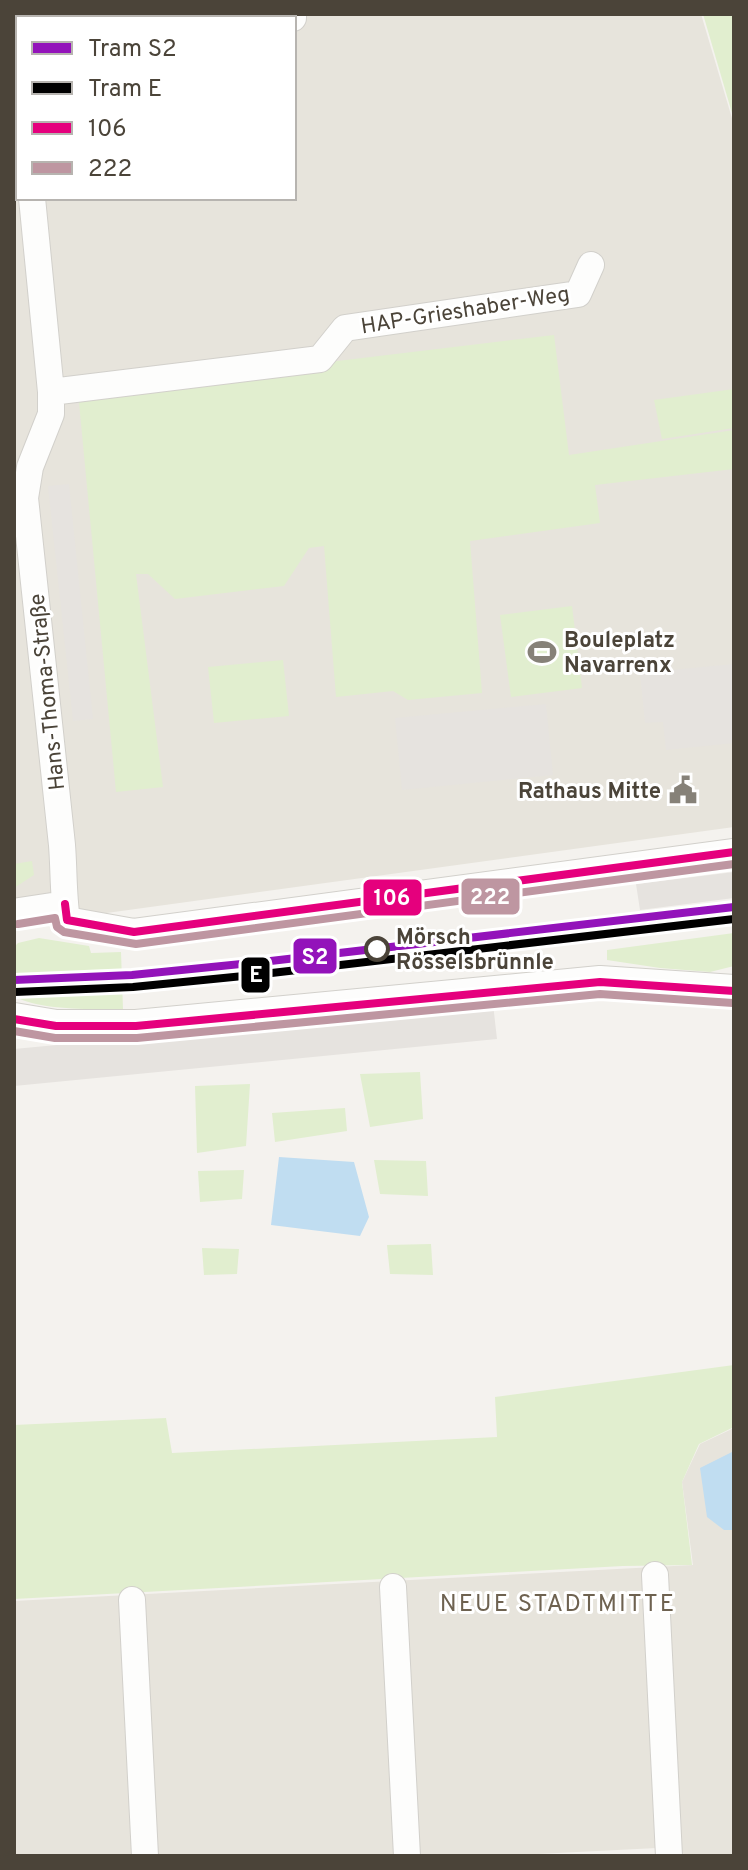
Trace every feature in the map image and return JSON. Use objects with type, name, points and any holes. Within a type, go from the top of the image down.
[{"type":"street","name":"Hans-Thoma-Straße","points":[[32,200],[51,414],[30,467],[25,498],[62,845],[65,904]]},
{"type":"street","name":"HAP-Grieshaber-Weg","points":[[51,392],[320,359],[345,328],[578,294],[591,265]]},
{"type":"street","points":[[14,913],[65,904],[67,920],[134,932],[734,852]]},
{"type":"street","points":[[14,1019],[56,1026],[136,1026],[600,982],[734,991]]},
{"type":"street","points":[[655,1575],[669,1856]]},
{"type":"street","points":[[393,1587],[407,1856]]},
{"type":"street","points":[[132,1600],[145,1856]]},
{"type":"shaded area","points":[[14,14],[701,14],[734,125],[734,827],[92,915],[14,921]]},
{"type":"shaded area","points":[[69,484],[93,719],[73,721],[48,486]]},
{"type":"shaded area","points":[[734,664],[734,743],[666,750],[663,722],[645,723],[640,673]]},
{"type":"shaded area","points":[[546,704],[553,775],[402,790],[395,718]]},
{"type":"shaded area","points":[[734,872],[734,898],[640,910],[636,884]]},
{"type":"shaded area","points":[[493,1004],[497,1039],[14,1086],[14,1049]]},
{"type":"shaded area","points":[[734,1428],[734,1856],[687,1856],[679,1851],[657,1848],[500,1856],[14,1856],[14,1601],[693,1565],[682,1482],[700,1444]]},
{"type":"green space","points":[[703,14],[734,14],[734,120]]},
{"type":"green space","points":[[554,335],[569,455],[734,430],[734,469],[595,485],[600,523],[470,541],[482,693],[408,700],[393,691],[336,697],[324,546],[309,548],[284,586],[175,599],[148,574],[136,574],[163,787],[116,792],[78,392]]},
{"type":"green space","points":[[734,389],[734,428],[662,439],[654,400]]},
{"type":"green space","name":"Bouleplatz Navarrenx","points":[[572,606],[582,688],[511,697],[500,615]]},
{"type":"green space","points":[[283,660],[289,716],[214,723],[208,667]]},
{"type":"green space","points":[[32,861],[34,875],[14,888],[14,864]]},
{"type":"green space","points":[[734,933],[734,966],[710,972],[607,960],[607,950]]},
{"type":"green space","points":[[39,938],[89,946],[91,953],[121,952],[123,1009],[52,1007],[14,996],[14,947],[18,943]]},
{"type":"green space","points":[[420,1072],[423,1119],[370,1127],[360,1074]]},
{"type":"green space","points":[[250,1084],[246,1146],[197,1153],[195,1086]]},
{"type":"green space","points":[[345,1108],[347,1131],[275,1142],[272,1113]]},
{"type":"green space","points":[[374,1160],[426,1161],[428,1196],[380,1194]]},
{"type":"green space","points":[[244,1170],[242,1199],[200,1202],[198,1171]]},
{"type":"green space","points":[[431,1244],[433,1275],[390,1274],[387,1245]]},
{"type":"green space","points":[[202,1248],[239,1249],[237,1274],[204,1275]]},
{"type":"green space","points":[[734,1365],[734,1427],[699,1444],[682,1482],[692,1565],[623,1566],[14,1599],[14,1425],[166,1418],[172,1453],[497,1437],[495,1397]]},
{"type":"water","points":[[279,1157],[354,1162],[369,1217],[360,1236],[271,1225]]},
{"type":"water","points":[[734,1451],[734,1530],[724,1530],[707,1517],[700,1468]]},
{"type":"tram line","name":"S2","points":[[14,980],[132,975],[262,962],[734,907]]},
{"type":"tram line","name":"E","points":[[15,992],[133,987],[263,974],[734,919]]},
{"type":"transit line","name":"106","points":[[65,904],[67,920],[134,932],[734,852]]},
{"type":"transit line","name":"222","points":[[18,924],[55,918],[57,927],[64,932],[136,944],[734,864]]},
{"type":"transit line","name":"106","points":[[14,1019],[56,1026],[136,1026],[600,982],[734,991]]},
{"type":"transit line","name":"222","points":[[14,1031],[55,1038],[137,1038],[600,994],[733,1003]]},
{"type":"place","name":"Bouleplatz Navarrenx","points":[[542,652]]},
{"type":"place","name":"Rathaus Mitte","points":[[683,790]]},
{"type":"place","name":"Mörsch Rösselsbrünnle","points":[[377,949]]},
{"type":"district","name":"NEUE STADTMITTE","points":[[558,1603]]}]
